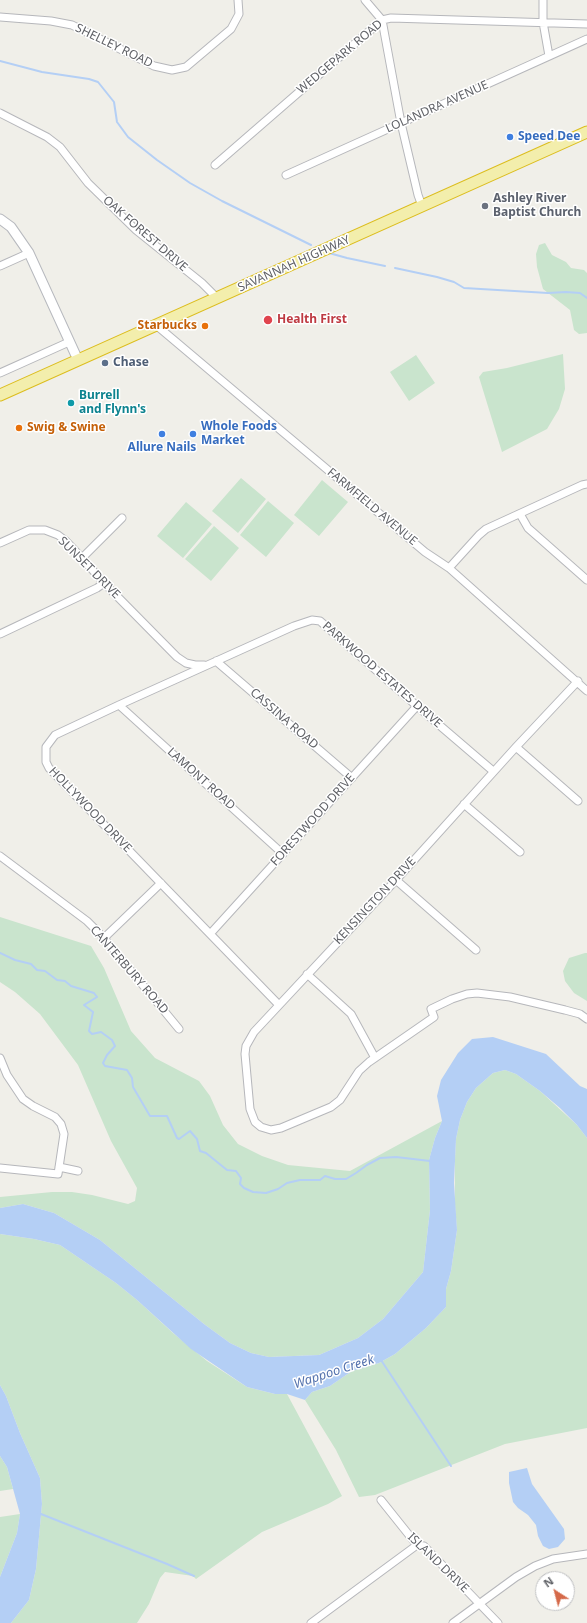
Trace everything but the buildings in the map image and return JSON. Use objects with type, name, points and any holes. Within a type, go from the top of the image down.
[{"type":"highway","name":"SAVANNAH HIGHWAY","points":[[0,394],[587,132]]},
{"type":"main road","points":[[0,218],[11,227],[29,253],[78,360]]},
{"type":"street","name":"SHELLEY ROAD","points":[[0,17],[51,21],[72,25],[154,66],[172,70],[186,66],[231,29],[239,14],[238,0]]},
{"type":"street","points":[[366,0],[382,20],[401,123],[418,196],[422,206]]},
{"type":"street","points":[[543,0],[543,22],[549,56]]},
{"type":"street","name":"WEDGEPARK ROAD","points":[[215,165],[382,20],[391,18],[587,24]]},
{"type":"street","name":"LOLANDRA AVENUE","points":[[286,175],[587,39]]},
{"type":"street","name":"OAK FOREST DRIVE","points":[[0,113],[47,137],[60,147],[88,183],[136,230],[217,298]]},
{"type":"street","points":[[0,266],[29,253]]},
{"type":"street","name":"FARMFIELD AVENUE","points":[[156,325],[425,552],[449,568],[578,681],[587,691]]},
{"type":"street","points":[[0,373],[69,342]]},
{"type":"street","points":[[449,568],[478,535],[486,529],[587,484]]},
{"type":"street","points":[[520,514],[528,528],[587,580]]},
{"type":"street","points":[[82,558],[122,518]]},
{"type":"street","name":"SUNSET DRIVE","points":[[0,543],[29,530],[45,530],[66,541],[147,628],[177,657],[186,663],[206,665]]},
{"type":"street","points":[[0,634],[97,588],[104,583]]},
{"type":"street","name":"PARKWOOD ESTATES DRIVE","points":[[216,661],[294,626],[312,620],[320,621],[493,771]]},
{"type":"street","name":"HOLLYWOOD DRIVE","points":[[216,661],[55,735],[46,747],[46,762],[49,768],[280,1005]]},
{"type":"street","name":"CASSINA ROAD","points":[[216,661],[352,778]]},
{"type":"street","name":"KENSINGTON DRIVE","points":[[375,1058],[360,1071],[340,1100],[331,1107],[281,1128],[271,1130],[261,1127],[255,1122],[250,1109],[245,1054],[246,1046],[254,1032],[396,880],[493,771],[578,681]]},
{"type":"street","name":"LAMONT ROAD","points":[[119,705],[283,854]]},
{"type":"street","name":"FORESTWOOD DRIVE","points":[[210,934],[417,706]]},
{"type":"street","points":[[516,747],[578,801]]},
{"type":"street","points":[[464,804],[520,852]]},
{"type":"street","name":"CANTERBURY ROAD","points":[[0,856],[87,921],[104,938],[179,1029]]},
{"type":"street","points":[[396,880],[476,950]]},
{"type":"street","points":[[104,938],[161,883]]},
{"type":"street","points":[[307,974],[351,1014],[375,1058],[434,1017],[431,1009],[467,994],[477,993],[510,997],[580,1014],[587,1019]]},
{"type":"street","points":[[0,1058],[7,1075],[23,1099],[55,1117],[61,1124],[64,1134],[58,1174],[0,1168]]},
{"type":"street","points":[[59,1167],[78,1171]]},
{"type":"street","name":"ISLAND DRIVE","points":[[381,1500],[417,1545],[424,1546],[498,1623]]},
{"type":"street","points":[[311,1623],[417,1545]]},
{"type":"street","points":[[453,1623],[535,1566],[553,1559],[587,1554]]},
{"type":"green space","points":[[545,243],[552,255],[566,262],[571,268],[584,270],[587,273],[587,333],[579,334],[574,330],[570,310],[543,289],[537,267],[536,254],[539,245]]},
{"type":"green space","points":[[563,354],[565,389],[559,409],[547,429],[502,452],[479,377],[483,372],[507,368]]},
{"type":"green space","points":[[416,355],[435,383],[409,401],[390,372]]},
{"type":"green space","points":[[241,478],[266,499],[238,533],[212,511]]},
{"type":"green space","points":[[322,480],[348,502],[319,536],[294,515]]},
{"type":"green space","points":[[268,501],[294,523],[266,557],[240,535]]},
{"type":"green space","points":[[186,502],[212,524],[183,558],[157,536]]},
{"type":"green space","points":[[214,526],[239,548],[211,581],[185,559]]},
{"type":"green space","points":[[0,917],[91,946],[104,968],[131,1031],[155,1058],[199,1081],[210,1096],[223,1125],[238,1144],[262,1156],[288,1165],[350,1171],[442,1121],[435,1138],[429,1160],[430,1210],[423,1272],[383,1319],[358,1338],[319,1355],[269,1357],[251,1353],[230,1343],[204,1324],[100,1240],[54,1213],[23,1204],[0,1208],[0,1197],[52,1192],[72,1192],[92,1195],[128,1204],[135,1201],[137,1188],[111,1141],[78,1065],[40,1014],[15,992],[0,982]]},
{"type":"green space","points":[[587,953],[587,1001],[574,993],[565,981],[563,971],[569,958]]},
{"type":"green space","points":[[505,1070],[516,1074],[540,1091],[577,1125],[587,1138],[587,1428],[505,1444],[375,1495],[359,1497],[336,1450],[305,1400],[312,1392],[330,1386],[352,1371],[379,1363],[395,1354],[426,1328],[446,1307],[446,1289],[451,1271],[457,1230],[455,1205],[455,1159],[456,1139],[460,1120],[467,1102],[476,1088],[493,1073]]},
{"type":"green space","points":[[0,1234],[34,1239],[60,1245],[116,1283],[207,1361],[247,1387],[275,1394],[287,1394],[342,1496],[328,1504],[262,1532],[196,1579],[193,1576],[165,1572],[160,1578],[149,1604],[137,1623],[11,1623],[29,1600],[36,1569],[42,1504],[40,1478],[0,1385]]},
{"type":"green space","points":[[0,1456],[7,1467],[13,1489],[0,1491]]},
{"type":"green space","points":[[20,1514],[17,1533],[0,1577],[0,1517]]},
{"type":"water","name":"Wappoo Creek","points":[[493,1037],[546,1054],[580,1086],[587,1089],[587,1138],[577,1125],[560,1108],[540,1091],[516,1074],[505,1070],[493,1073],[476,1088],[467,1102],[460,1120],[456,1139],[454,1183],[457,1230],[451,1271],[446,1289],[446,1307],[426,1328],[395,1354],[379,1363],[352,1371],[330,1386],[312,1392],[305,1400],[287,1394],[275,1394],[247,1387],[191,1349],[116,1283],[60,1245],[34,1239],[0,1234],[0,1208],[23,1204],[54,1213],[100,1240],[204,1324],[230,1343],[251,1353],[269,1357],[319,1355],[358,1338],[383,1319],[423,1272],[430,1210],[429,1160],[435,1138],[442,1121],[437,1096],[441,1080],[458,1053],[472,1039]]},
{"type":"water","points":[[0,1385],[40,1478],[42,1504],[36,1569],[29,1600],[11,1623],[0,1623],[0,1577],[17,1533],[20,1514],[7,1467],[0,1456]]},
{"type":"water","points":[[527,1468],[532,1484],[564,1529],[565,1539],[558,1547],[549,1549],[543,1546],[538,1536],[536,1525],[528,1515],[518,1508],[513,1502],[509,1483],[509,1472]]},
{"type":"waterway","points":[[0,61],[42,72],[89,79],[98,82],[114,102],[117,122],[128,137],[157,160],[190,183],[222,201],[311,245]]},
{"type":"waterway","points":[[329,253],[385,266]]},
{"type":"waterway","points":[[395,268],[437,277],[454,282],[464,288],[548,293],[580,293],[587,298]]},
{"type":"waterway","points":[[0,953],[15,960],[31,964],[37,970],[45,971],[57,980],[65,981],[71,986],[94,993],[97,997],[84,1005],[93,1012],[89,1031],[92,1034],[101,1032],[112,1040],[115,1046],[107,1055],[103,1063],[105,1066],[127,1070],[132,1078],[133,1087],[150,1116],[167,1116],[177,1138],[179,1139],[190,1131],[197,1139],[200,1151],[206,1153],[227,1170],[236,1171],[241,1178],[240,1184],[244,1188],[253,1192],[266,1193],[278,1189],[287,1183],[300,1180],[320,1180],[325,1176],[335,1179],[346,1179],[380,1158],[396,1157],[430,1161]]},
{"type":"waterway","points":[[381,1360],[451,1466]]},
{"type":"waterway","points":[[38,1514],[194,1576]]},
{"type":"place","name":"Speed Dee","points":[[510,137]]},
{"type":"place","name":"Ashley River Baptist Church","points":[[485,206]]},
{"type":"place","name":"Health First","points":[[268,320]]},
{"type":"place","name":"Starbucks","points":[[205,326]]},
{"type":"place","name":"Chase","points":[[105,363]]},
{"type":"place","name":"Burrell and Flynn's","points":[[71,403]]},
{"type":"place","name":"Swig & Swine","points":[[19,428]]},
{"type":"place","name":"Allure Nails","points":[[162,434]]},
{"type":"place","name":"Whole Foods Market","points":[[193,434]]}]
